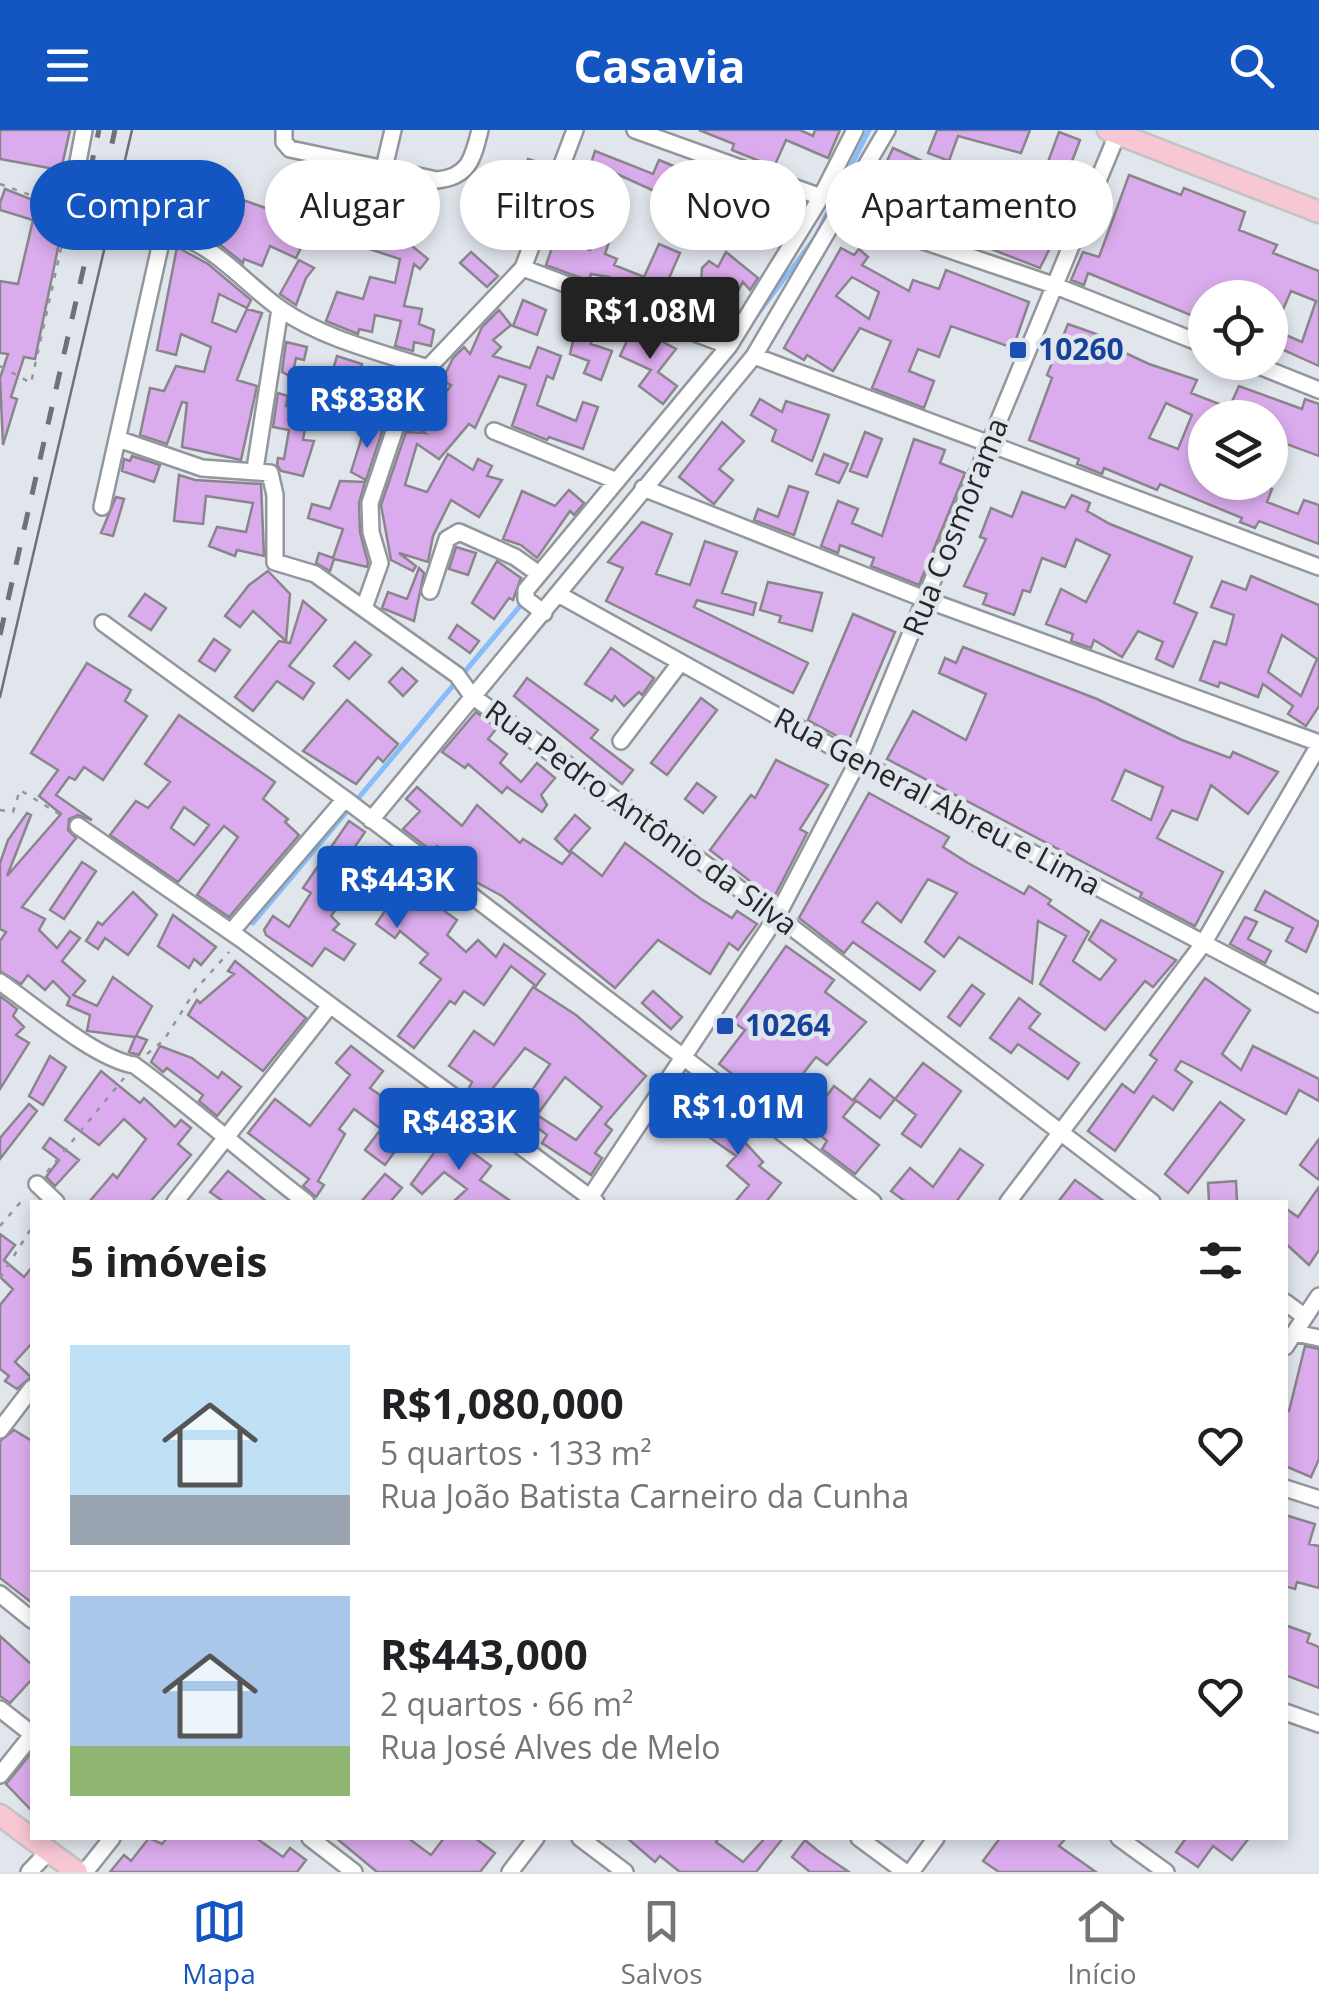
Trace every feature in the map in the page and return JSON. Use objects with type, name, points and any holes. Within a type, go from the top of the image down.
[{"type":"main road","points":[[1115,131],[1319,212]]},
{"type":"main road","points":[[0,1814],[30,1837]]},
{"type":"main road","points":[[34,1840],[77,1872]]},
{"type":"street","points":[[79,160],[84,130]]},
{"type":"street","points":[[284,130],[284,142],[290,149],[334,160]]},
{"type":"street","points":[[386,160],[393,130]]},
{"type":"street","points":[[440,178],[450,179],[470,166],[480,130]]},
{"type":"street","points":[[364,608],[380,563],[370,514],[375,484],[401,411],[428,368],[524,268],[575,130]]},
{"type":"street","points":[[634,130],[821,198]]},
{"type":"street","points":[[535,606],[526,590],[729,346],[821,198],[855,130]]},
{"type":"street","points":[[871,160],[887,130]]},
{"type":"street","name":"Rua Cosmorama","points":[[592,1200],[777,916],[858,761],[927,600],[1115,131]]},
{"type":"street","points":[[236,936],[357,808],[535,606],[558,594],[754,356],[826,240]]},
{"type":"street","points":[[102,507],[162,250]]},
{"type":"street","points":[[213,250],[280,309],[348,342],[428,368]]},
{"type":"street","points":[[948,250],[1188,338]]},
{"type":"street","points":[[524,268],[729,346]]},
{"type":"street","points":[[118,439],[202,468],[255,469],[280,309]]},
{"type":"street","points":[[754,356],[1319,567]]},
{"type":"street","points":[[1288,378],[1319,390]]},
{"type":"street","points":[[494,431],[617,481]]},
{"type":"street","name":"Rua Pedro Antônio da Silva","points":[[255,469],[266,470],[273,478],[274,562],[314,574],[364,608],[1149,1200]]},
{"type":"street","points":[[644,488],[927,600],[1319,744],[1203,944],[1010,1200]]},
{"type":"street","points":[[430,591],[447,540],[460,532],[515,558],[538,574]]},
{"type":"street","name":"Rua General Abreu e Lima","points":[[558,594],[858,761],[1319,1004]]},
{"type":"street","points":[[103,623],[357,808],[870,1200]]},
{"type":"street","points":[[621,741],[680,663]]},
{"type":"street","points":[[78,826],[236,936],[590,1200]]},
{"type":"street","points":[[0,982],[96,1047],[134,1065],[207,1118],[223,1140],[303,1200]]},
{"type":"street","points":[[176,1200],[328,1008]]},
{"type":"street","points":[[37,1184],[54,1200]]},
{"type":"street","points":[[1288,1342],[1319,1296]]},
{"type":"street","points":[[1288,1304],[1305,1317]]},
{"type":"street","points":[[1295,1332],[1319,1338]]},
{"type":"street","points":[[0,1430],[30,1391]]},
{"type":"street","points":[[1288,1489],[1319,1498]]},
{"type":"street","points":[[0,1594],[30,1618]]},
{"type":"street","points":[[0,1709],[30,1732]]},
{"type":"street","points":[[1288,1713],[1319,1724]]},
{"type":"street","points":[[0,1776],[30,1737]]},
{"type":"street","points":[[85,1872],[110,1840]]},
{"type":"street","points":[[313,1840],[354,1872]]},
{"type":"street","points":[[510,1872],[534,1840]]},
{"type":"street","points":[[583,1840],[626,1872]]},
{"type":"street","points":[[862,1840],[908,1872],[934,1840]]},
{"type":"street","points":[[1122,1840],[1166,1872]]},
{"type":"street","points":[[30,1872],[49,1851]]},
{"type":"path","points":[[0,184],[30,194]]},
{"type":"path","points":[[0,366],[31,384],[61,250]]},
{"type":"path","points":[[0,810],[12,812],[20,790],[78,826]]},
{"type":"path","points":[[0,1226],[134,1065],[164,1040],[196,988],[236,936]]},
{"type":"path","points":[[0,1278],[30,1229]]},
{"type":"building","points":[[0,130],[70,130],[63,160],[30,160],[30,165],[0,159]]},
{"type":"building","points":[[699,130],[800,130],[813,136],[815,130],[840,130],[828,158],[786,140],[777,160],[757,160],[732,150],[734,144]]},
{"type":"building","points":[[937,130],[1030,130],[1021,153],[958,136],[949,160],[928,153]]},
{"type":"building","points":[[1059,132],[1080,140],[1072,160],[1049,160]]},
{"type":"building","points":[[893,148],[920,160],[888,160]]},
{"type":"building","points":[[595,151],[618,160],[592,160]]},
{"type":"building","points":[[630,165],[650,173],[650,189],[630,180]]},
{"type":"building","points":[[1129,175],[1181,195],[1184,188],[1245,212],[1239,230],[1277,245],[1273,253],[1319,271],[1319,366],[1288,352],[1288,336],[1302,342],[1316,301],[1291,291],[1288,298],[1288,280],[1188,280],[1188,314],[1088,273],[1084,285],[1071,280],[1083,252],[1099,257],[1102,250],[1113,250],[1113,219]]},
{"type":"building","points":[[5,189],[30,199],[30,219],[0,210]]},
{"type":"building","points":[[245,201],[265,208],[265,250],[268,250],[262,266],[244,259],[243,263],[227,250],[245,250]]},
{"type":"building","points":[[30,233],[30,250],[58,250],[35,359],[24,357],[11,397],[17,399],[3,445],[0,378],[8,354],[0,353],[0,281],[18,284]]},
{"type":"building","points":[[176,250],[208,264],[251,300],[247,308],[219,294],[212,322],[236,332],[247,309],[262,313],[237,380],[257,386],[241,460],[182,447],[187,403],[182,402],[167,444],[140,435],[150,388],[164,391],[176,366],[204,372],[211,347],[181,334],[176,355],[157,350]]},
{"type":"building","points":[[279,250],[300,250],[296,258]]},
{"type":"building","points":[[372,250],[417,250],[428,259],[420,269],[414,264],[404,306],[422,309],[419,324],[434,330],[431,346],[414,342],[413,351],[395,346],[401,321],[375,315],[372,332],[359,329],[358,334],[326,321],[337,292],[363,299],[370,277],[395,283],[400,259]]},
{"type":"building","points":[[551,250],[606,250],[605,254],[617,259],[614,265],[644,277],[656,250],[680,253],[659,301],[609,277],[591,274],[589,281],[546,265]]},
{"type":"building","points":[[840,250],[854,255],[860,250],[868,257],[862,265],[909,291],[913,280],[939,289],[946,270],[1029,302],[1013,348],[951,326],[939,357],[918,349],[909,371],[934,381],[924,408],[872,388],[891,341],[860,328],[833,371],[807,355],[804,360],[784,348]],"holes":[[[852,277],[879,292],[869,319],[836,296]]]},
{"type":"building","points":[[994,250],[1049,250],[1040,268]]},
{"type":"building","points":[[471,252],[498,276],[487,287],[460,263]]},
{"type":"building","points":[[726,252],[758,278],[750,290],[743,282],[722,319],[710,312],[724,287],[701,287],[702,268],[709,261],[718,267]]},
{"type":"building","points":[[299,260],[314,268],[296,305],[280,294]]},
{"type":"building","points":[[523,300],[546,310],[537,335],[513,326]]},
{"type":"building","points":[[499,310],[511,325],[493,340],[501,347],[493,356],[530,368],[538,347],[561,356],[553,379],[547,376],[537,405],[576,421],[583,402],[598,407],[583,449],[549,437],[547,440],[512,426],[526,385],[499,376],[475,428],[469,424],[439,459],[417,444],[405,485],[427,492],[448,454],[473,470],[478,459],[492,466],[487,476],[502,480],[479,517],[451,500],[433,536],[428,562],[399,553],[416,566],[413,571],[391,560],[381,505],[406,432],[425,433],[419,429],[428,412],[431,414],[451,385],[442,381],[453,358],[464,347],[470,354],[482,327]]},
{"type":"building","points":[[578,320],[589,325],[585,334],[593,337],[591,344],[612,351],[601,380],[584,373],[589,361],[570,354]]},
{"type":"building","points":[[1068,324],[1124,344],[1121,351],[1149,364],[1197,380],[1191,393],[1209,400],[1188,400],[1188,413],[1166,403],[1149,438],[1178,449],[1188,425],[1188,496],[1160,484],[1157,490],[1104,468],[1102,474],[1077,464],[1079,459],[1029,440],[1052,378],[1047,375]]},
{"type":"building","points":[[634,326],[676,349],[658,372],[677,386],[663,404],[639,386],[651,370],[620,356]]},
{"type":"building","points":[[286,342],[307,347],[304,360],[296,358],[292,377],[282,372]]},
{"type":"building","points":[[337,356],[362,364],[355,388],[330,380]]},
{"type":"building","points":[[1239,386],[1277,400],[1233,400]]},
{"type":"building","points":[[278,393],[288,396],[286,406],[308,411],[303,440],[314,441],[303,476],[281,471],[277,465],[278,458],[284,459],[289,430],[273,427]]},
{"type":"building","points":[[760,399],[782,412],[786,401],[829,415],[812,461],[772,441],[776,430],[751,415]]},
{"type":"building","points":[[1305,399],[1319,404],[1319,456],[1288,445],[1288,404],[1302,409]]},
{"type":"building","points":[[722,422],[744,441],[719,469],[733,480],[714,504],[679,477]]},
{"type":"building","points":[[366,424],[383,429],[366,480],[351,472]]},
{"type":"building","points":[[865,432],[882,439],[867,477],[850,471]]},
{"type":"building","points":[[914,439],[945,450],[940,463],[965,473],[919,585],[871,566],[874,558],[840,545],[838,553],[821,546],[838,501],[858,509],[852,523],[882,536]]},
{"type":"building","points":[[824,454],[848,464],[839,483],[816,474]]},
{"type":"building","points":[[132,456],[160,465],[154,482],[122,471],[124,459],[130,461]]},
{"type":"building","points":[[179,475],[195,480],[261,484],[264,556],[237,550],[235,556],[209,546],[217,527],[246,532],[253,503],[206,496],[203,524],[174,521]]},
{"type":"building","points":[[340,481],[365,482],[359,503],[360,532],[368,563],[367,567],[334,559],[330,571],[316,563],[319,553],[333,558],[343,529],[308,518],[312,504],[330,509]]},
{"type":"building","points":[[789,486],[808,492],[794,535],[754,520],[758,509],[778,517]]},
{"type":"building","points":[[569,490],[584,503],[574,515],[570,511],[537,558],[521,545],[503,539],[522,491],[555,506]]},
{"type":"building","points":[[1022,492],[1065,508],[1072,495],[1090,503],[1087,511],[1110,524],[1192,557],[1174,603],[1197,613],[1173,667],[1156,659],[1163,642],[1138,631],[1122,657],[1094,640],[1091,648],[1071,641],[1073,634],[1046,624],[1061,589],[1086,602],[1110,555],[1076,539],[1065,567],[1042,558],[1030,592],[1023,590],[1014,615],[983,604],[987,594],[964,586],[986,539],[980,537],[991,508],[1012,517]]},
{"type":"building","points":[[116,497],[124,499],[113,536],[101,533]]},
{"type":"building","points":[[1199,500],[1268,500],[1298,514],[1304,500],[1319,505],[1319,544],[1259,521],[1255,528],[1240,522],[1242,518]]},
{"type":"building","points":[[642,522],[672,534],[656,574],[690,585],[705,541],[737,552],[722,593],[756,603],[753,615],[697,600],[694,607],[808,663],[793,693],[606,601],[623,568],[608,562]]},
{"type":"building","points":[[456,547],[476,553],[468,575],[449,569]]},
{"type":"building","points":[[497,561],[521,578],[513,600],[509,598],[494,619],[472,603]]},
{"type":"building","points":[[419,568],[424,573],[414,621],[382,608],[388,592],[407,599]]},
{"type":"building","points":[[268,571],[290,594],[286,641],[253,611],[240,627],[225,616],[249,585]]},
{"type":"building","points":[[1251,576],[1319,605],[1319,706],[1306,726],[1288,714],[1293,706],[1263,684],[1258,697],[1220,682],[1218,687],[1200,680],[1214,641],[1226,645],[1234,615],[1211,607],[1222,581],[1246,590]],"holes":[[[1282,635],[1317,659],[1301,696],[1268,672]]]},
{"type":"building","points":[[768,582],[822,593],[812,631],[779,622],[781,616],[760,610]]},
{"type":"building","points":[[145,594],[166,608],[151,630],[129,616]]},
{"type":"building","points":[[303,601],[326,620],[289,666],[314,683],[303,699],[277,681],[253,711],[235,697],[279,641],[290,643]]},
{"type":"building","points":[[853,614],[895,632],[848,742],[808,720]]},
{"type":"building","points":[[457,625],[479,641],[470,653],[449,638]]},
{"type":"building","points":[[214,639],[230,650],[215,671],[199,661]]},
{"type":"building","points":[[355,642],[371,655],[349,679],[334,666]]},
{"type":"building","points":[[963,647],[1097,699],[1182,740],[1230,758],[1233,752],[1278,772],[1248,814],[1211,785],[1197,820],[1172,810],[1157,838],[1223,872],[1195,926],[1140,897],[1142,893],[887,759],[913,711],[966,740],[986,694],[939,673],[945,658],[956,663]],"holes":[[[1125,770],[1163,787],[1151,820],[1112,800]]]},
{"type":"building","points":[[611,648],[654,678],[642,695],[639,692],[624,706],[615,696],[612,701],[585,684]]},
{"type":"building","points":[[87,663],[131,690],[125,701],[147,716],[103,780],[84,767],[75,780],[69,777],[56,795],[92,820],[78,815],[69,819],[68,830],[76,838],[22,907],[45,919],[39,930],[57,948],[70,931],[80,938],[62,961],[85,981],[73,995],[97,1006],[113,977],[152,1006],[136,1036],[147,1040],[139,1055],[129,1052],[135,1037],[87,1031],[90,1015],[67,1005],[70,998],[53,981],[45,990],[28,975],[21,984],[0,971],[0,941],[6,932],[0,929],[0,863],[8,840],[27,813],[31,815],[7,876],[61,814],[39,796],[58,770],[31,753]]},
{"type":"building","points":[[402,668],[417,681],[403,696],[389,682]]},
{"type":"building","points":[[527,678],[598,730],[591,738],[633,770],[622,784],[514,696]]},
{"type":"building","points":[[701,698],[717,710],[667,775],[651,763]]},
{"type":"building","points":[[347,700],[398,744],[383,762],[378,757],[356,784],[303,751]]},
{"type":"building","points":[[476,712],[497,728],[488,739],[507,754],[500,763],[521,782],[537,763],[555,778],[541,795],[547,805],[542,812],[507,787],[502,793],[468,764],[465,768],[442,752]]},
{"type":"building","points":[[179,715],[275,782],[263,799],[288,819],[285,822],[299,835],[229,917],[197,895],[238,837],[224,826],[178,882],[110,835],[136,801],[148,808],[170,782],[145,764]],"holes":[[[184,807],[209,825],[194,845],[171,828]]]},
{"type":"building","points":[[776,760],[828,785],[800,829],[807,833],[773,899],[710,850],[751,795],[755,798]]},
{"type":"building","points":[[697,783],[716,797],[703,813],[685,799]]},
{"type":"building","points":[[417,787],[462,826],[477,805],[520,843],[523,839],[562,864],[572,852],[602,876],[625,843],[701,899],[732,918],[737,911],[757,924],[738,950],[729,943],[710,974],[658,940],[615,988],[502,896],[463,875],[469,867],[437,846],[432,851],[403,829],[420,811],[406,799]]},
{"type":"building","points":[[869,793],[949,837],[943,847],[968,863],[1024,894],[1029,886],[1051,900],[1048,904],[1089,932],[1073,961],[1100,980],[1116,960],[1089,940],[1101,920],[1176,960],[1153,987],[1145,981],[1105,1030],[1040,984],[1066,936],[1038,921],[1032,983],[959,937],[944,957],[925,942],[957,893],[928,879],[901,922],[877,902],[862,922],[935,971],[920,990],[853,942],[844,953],[799,918]]},
{"type":"building","points":[[575,815],[590,828],[569,852],[555,839]]},
{"type":"building","points":[[349,821],[365,832],[354,848],[377,865],[386,852],[429,883],[422,895],[457,920],[447,935],[466,952],[478,940],[496,957],[504,944],[545,974],[536,986],[511,966],[484,1005],[464,991],[455,1004],[450,1001],[414,1048],[398,1036],[441,979],[420,963],[428,954],[400,931],[395,938],[376,924],[387,908],[368,895],[372,890],[341,867],[324,891],[340,903],[331,916],[339,924],[333,930],[355,944],[344,960],[325,948],[312,966],[266,935],[264,930],[273,916],[289,927],[311,893],[303,888]]},
{"type":"building","points":[[82,862],[96,871],[64,919],[50,910]]},
{"type":"building","points":[[1265,891],[1319,922],[1306,952],[1286,941],[1293,928],[1255,910]]},
{"type":"building","points":[[133,892],[157,915],[128,955],[105,938],[98,949],[86,941],[98,922],[102,925]]},
{"type":"building","points":[[173,915],[216,947],[201,965],[194,959],[189,968],[158,946]]},
{"type":"building","points":[[1245,917],[1257,922],[1248,939],[1271,951],[1265,963],[1230,944]]},
{"type":"building","points":[[786,946],[834,980],[825,992],[866,1022],[827,1065],[816,1057],[788,1093],[814,1113],[834,1086],[855,1102],[843,1117],[879,1145],[855,1174],[822,1149],[827,1141],[806,1123],[754,1083],[751,1088],[719,1064],[745,1030],[733,1022]]},
{"type":"building","points":[[235,961],[306,1018],[263,1071],[188,1015],[197,1000],[200,1003],[234,974],[228,971]]},
{"type":"building","points":[[1205,978],[1250,1010],[1222,1054],[1241,1070],[1253,1046],[1319,1079],[1319,1101],[1299,1090],[1286,1114],[1181,1061],[1175,1070],[1192,1082],[1173,1110],[1153,1096],[1115,1151],[1088,1131],[1122,1084],[1134,1093],[1157,1060],[1150,1055]]},
{"type":"building","points":[[972,985],[984,994],[960,1026],[948,1017]]},
{"type":"building","points":[[533,987],[576,1015],[646,1076],[605,1124],[612,1130],[595,1153],[602,1158],[591,1175],[542,1143],[547,1135],[517,1112],[550,1064],[525,1048],[481,1103],[467,1092],[472,1082],[449,1066],[474,1031],[494,1045]],"holes":[[[565,1077],[602,1107],[576,1140],[537,1115]]]},
{"type":"building","points":[[653,991],[682,1017],[671,1029],[642,1003]]},
{"type":"building","points":[[0,996],[17,1009],[13,1016],[24,1027],[16,1035],[29,1043],[0,1089]]},
{"type":"building","points":[[1019,998],[1040,1014],[1029,1028],[1079,1063],[1068,1079],[1018,1044],[1011,1053],[990,1038]]},
{"type":"building","points":[[160,1046],[192,1058],[218,1078],[222,1072],[241,1087],[217,1116],[199,1101],[203,1095],[167,1068],[163,1072],[151,1062]]},
{"type":"building","points":[[351,1046],[383,1071],[370,1088],[397,1107],[403,1100],[422,1114],[385,1165],[365,1150],[381,1129],[354,1109],[339,1129],[345,1134],[318,1181],[324,1185],[316,1197],[303,1186],[309,1179],[248,1133],[275,1099],[310,1126],[350,1075],[336,1063]]},
{"type":"building","points":[[50,1056],[66,1067],[43,1105],[29,1096]]},
{"type":"building","points":[[923,1063],[961,1091],[921,1147],[902,1134],[916,1115],[895,1099]]},
{"type":"building","points":[[101,1071],[140,1103],[144,1098],[175,1127],[181,1120],[191,1128],[178,1144],[191,1155],[152,1200],[91,1200],[113,1174],[117,1178],[146,1139],[124,1119],[99,1145],[65,1120]]},
{"type":"building","points":[[870,1079],[895,1099],[880,1118],[854,1099]]},
{"type":"building","points":[[1220,1102],[1244,1120],[1188,1193],[1165,1174]]},
{"type":"building","points":[[29,1104],[37,1111],[0,1159],[0,1138]]},
{"type":"building","points":[[697,1106],[739,1136],[763,1162],[759,1166],[781,1183],[768,1200],[737,1200],[749,1185],[727,1166],[736,1156],[686,1121]]},
{"type":"building","points":[[448,1134],[491,1166],[480,1180],[509,1200],[455,1200],[467,1189],[444,1172],[422,1194],[411,1184]]},
{"type":"building","points":[[50,1138],[79,1160],[55,1186],[46,1177],[59,1160],[43,1148]]},
{"type":"building","points":[[1319,1139],[1319,1180],[1300,1165]]},
{"type":"building","points":[[960,1149],[983,1165],[957,1200],[903,1200],[891,1191],[910,1168],[933,1187]]},
{"type":"building","points":[[228,1171],[264,1200],[221,1200],[210,1192]]},
{"type":"building","points":[[385,1174],[402,1188],[392,1200],[363,1200]]},
{"type":"building","points":[[1075,1180],[1102,1200],[1060,1200]]},
{"type":"building","points":[[1236,1181],[1237,1200],[1209,1200],[1208,1183]]},
{"type":"building","points":[[1319,1187],[1319,1250],[1309,1265],[1288,1246],[1288,1210],[1298,1217]]},
{"type":"building","points":[[0,1234],[15,1245],[4,1260],[24,1277],[30,1270],[30,1345],[15,1362],[30,1378],[17,1389],[5,1381],[9,1376],[0,1369],[0,1305],[13,1289],[0,1277]]},
{"type":"building","points":[[1305,1346],[1319,1349],[1319,1459],[1311,1477],[1288,1467],[1289,1411]]},
{"type":"building","points":[[14,1430],[30,1440],[30,1601],[0,1578],[0,1441]]},
{"type":"building","points":[[1288,1516],[1315,1524],[1309,1544],[1319,1546],[1319,1588],[1297,1582],[1295,1589],[1288,1587]]},
{"type":"building","points":[[1288,1626],[1310,1634],[1307,1642],[1319,1647],[1319,1688],[1288,1676]]},
{"type":"building","points":[[0,1636],[30,1663],[30,1681],[10,1703],[0,1696]]},
{"type":"building","points":[[30,1754],[30,1809],[6,1784]]},
{"type":"building","points":[[147,1840],[162,1844],[165,1840],[259,1840],[283,1857],[290,1848],[306,1860],[297,1872],[110,1872],[124,1855],[131,1861]]},
{"type":"building","points":[[338,1840],[411,1840],[431,1855],[442,1840],[478,1840],[495,1853],[480,1872],[377,1872]]},
{"type":"building","points":[[629,1840],[718,1840],[743,1862],[763,1840],[781,1840],[756,1872],[680,1872],[660,1856],[655,1862]]},
{"type":"building","points":[[805,1840],[849,1872],[810,1872],[792,1857]]},
{"type":"building","points":[[999,1840],[1064,1840],[1059,1846],[1096,1872],[999,1872],[983,1861]]},
{"type":"building","points":[[1185,1840],[1247,1840],[1232,1860],[1213,1846],[1198,1867],[1176,1852]]},
{"type":"waterway","points":[[756,316],[815,238],[869,130]]},
{"type":"waterway","points":[[253,923],[676,421]]},
{"type":"tram line","points":[[0,697],[132,130]]},
{"type":"railway","points":[[92,160],[99,130]]},
{"type":"railway","points":[[0,635],[115,130]]},
{"type":"place","name":"10260","points":[[1018,350]]},
{"type":"place","name":"10264","points":[[725,1026]]}]
